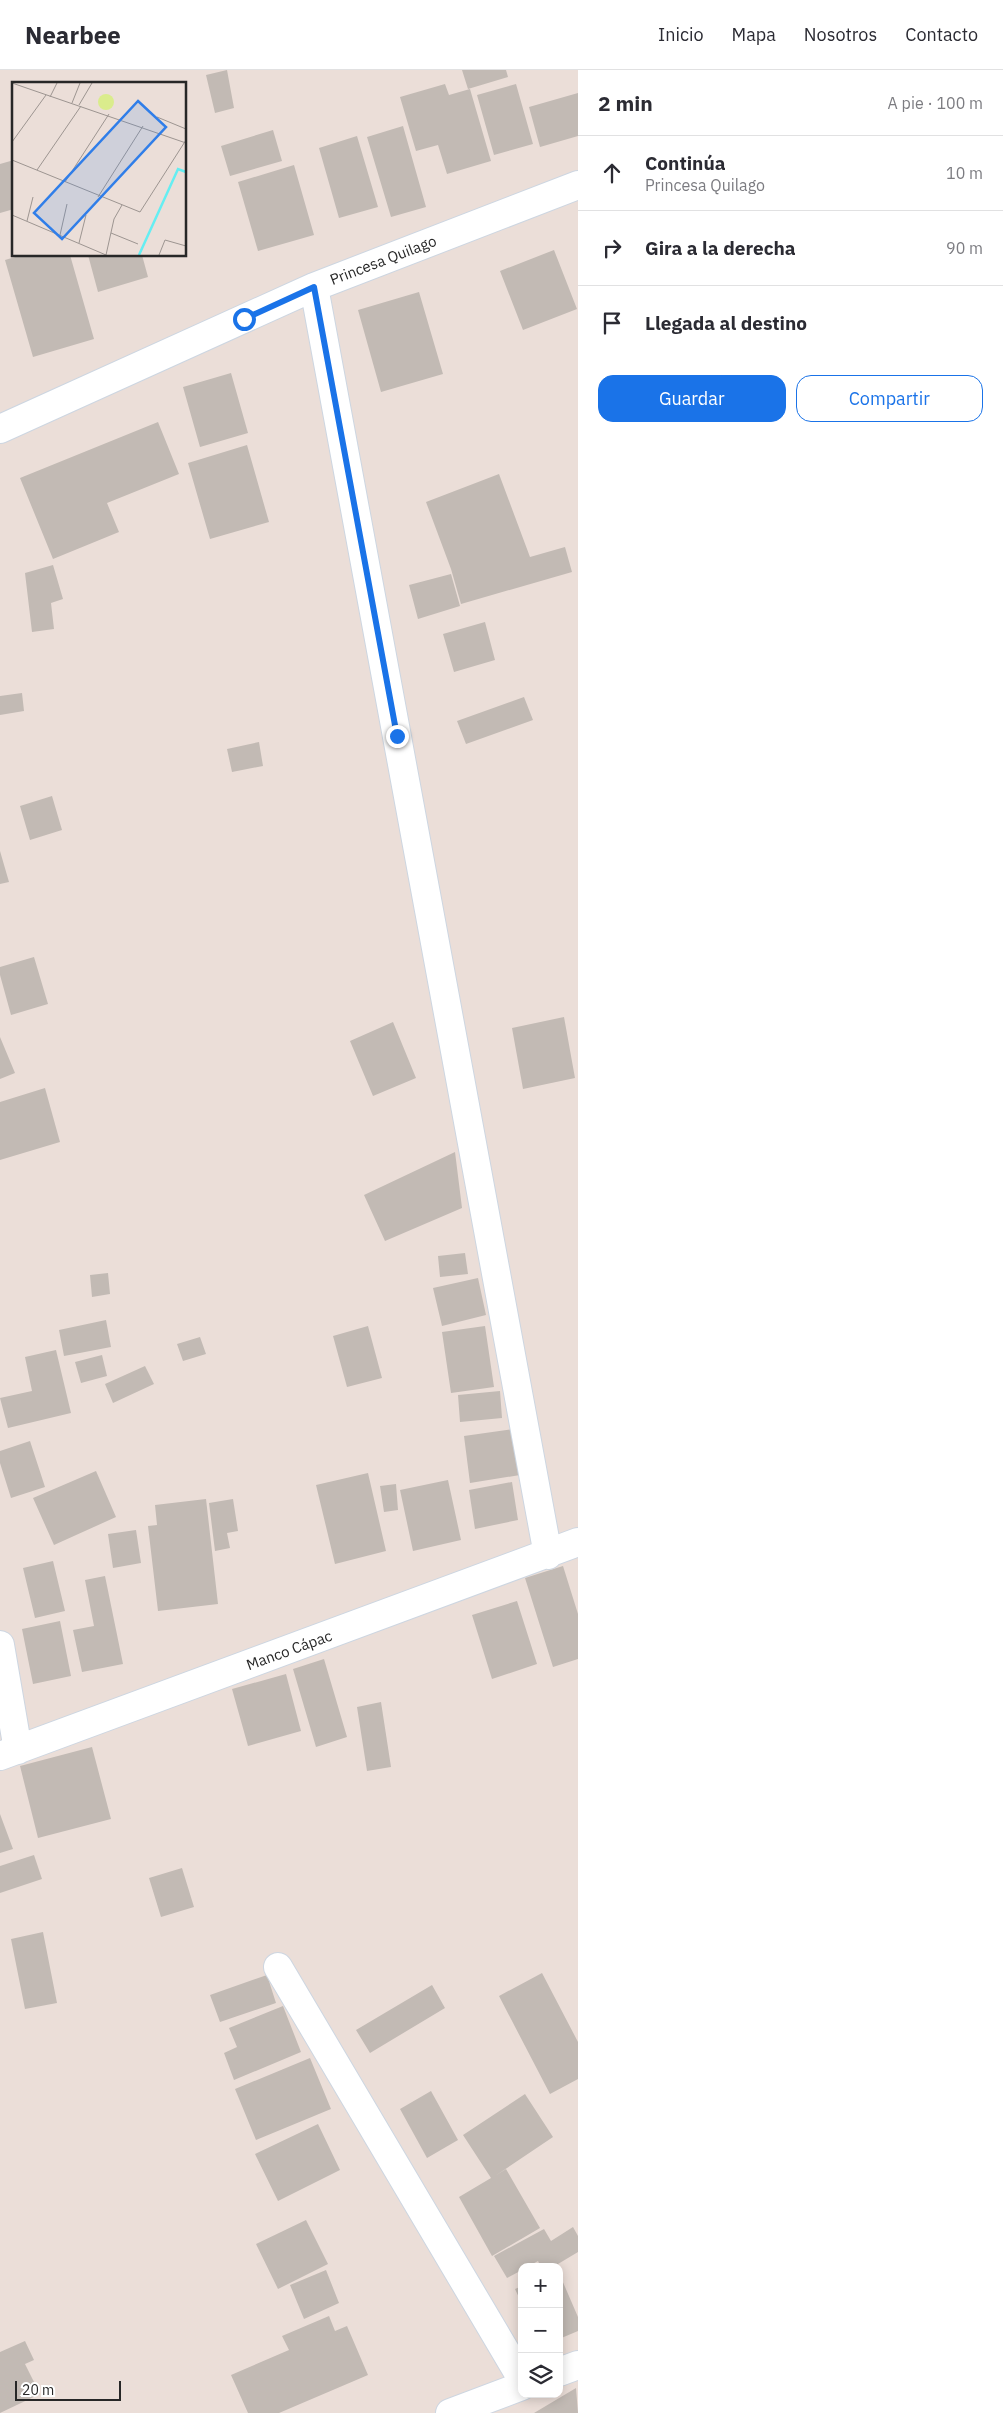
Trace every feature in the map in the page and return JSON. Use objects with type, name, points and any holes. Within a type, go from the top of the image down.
[{"type":"street","name":"Princesa Quilago","points":[[0,429],[314,287],[578,185]]},
{"type":"street","points":[[314,287],[548,1555]]},
{"type":"street","name":"Manco Cápac","points":[[9,1753],[548,1555],[578,1542]]},
{"type":"street","points":[[0,1644],[9,1753]]},
{"type":"street","points":[[278,1967],[518,2372]]},
{"type":"street","points":[[563,2371],[578,2365]]},
{"type":"street","points":[[450,2413],[518,2388]]},
{"type":"building","points":[[227,70],[234,108],[215,113],[206,75]]},
{"type":"building","points":[[462,70],[506,70],[508,77],[468,89]]},
{"type":"building","points":[[445,84],[449,95],[470,89],[491,161],[447,174],[438,145],[416,151],[400,97]]},
{"type":"building","points":[[516,84],[533,144],[494,155],[477,95]]},
{"type":"building","points":[[578,93],[578,136],[540,147],[529,107]]},
{"type":"building","points":[[403,126],[426,207],[391,217],[367,137]]},
{"type":"building","points":[[273,130],[282,161],[230,176],[221,146]]},
{"type":"building","points":[[357,136],[378,207],[339,218],[319,148]]},
{"type":"building","points":[[12,161],[12,210],[0,213],[0,164]]},
{"type":"building","points":[[294,165],[314,235],[258,251],[238,182]]},
{"type":"building","points":[[554,250],[577,309],[523,330],[500,271]]},
{"type":"building","points":[[19,256],[70,256],[94,339],[33,357],[5,260]]},
{"type":"building","points":[[88,256],[142,256],[148,277],[98,292]]},
{"type":"building","points":[[419,292],[443,374],[381,392],[358,310]]},
{"type":"building","points":[[231,373],[248,433],[200,447],[183,387]]},
{"type":"building","points":[[158,422],[179,474],[107,503],[119,532],[53,559],[20,478]]},
{"type":"building","points":[[247,445],[269,522],[210,539],[188,463]]},
{"type":"building","points":[[499,474],[530,557],[565,547],[572,572],[461,604],[451,569],[426,502]]},
{"type":"building","points":[[53,565],[63,599],[51,603],[54,629],[32,632],[25,573]]},
{"type":"building","points":[[451,574],[460,606],[418,619],[409,585]]},
{"type":"building","points":[[485,622],[495,660],[454,672],[443,634]]},
{"type":"building","points":[[22,693],[24,711],[0,715],[0,696]]},
{"type":"building","points":[[524,697],[533,720],[466,744],[457,721]]},
{"type":"building","points":[[259,742],[263,766],[232,772],[227,749]]},
{"type":"building","points":[[52,796],[62,830],[30,840],[20,806]]},
{"type":"building","points":[[0,851],[9,882],[0,884]]},
{"type":"building","points":[[34,957],[48,1004],[11,1015],[0,975],[0,967]]},
{"type":"building","points":[[564,1017],[575,1078],[523,1089],[512,1028]]},
{"type":"building","points":[[393,1022],[416,1078],[373,1096],[350,1041]]},
{"type":"building","points":[[0,1037],[15,1073],[0,1079]]},
{"type":"building","points":[[45,1088],[60,1142],[0,1160],[0,1102]]},
{"type":"building","points":[[455,1152],[462,1208],[385,1241],[364,1195]]},
{"type":"building","points":[[465,1253],[468,1274],[440,1277],[438,1256]]},
{"type":"building","points":[[108,1273],[110,1294],[92,1297],[90,1275]]},
{"type":"building","points":[[478,1278],[486,1315],[442,1326],[433,1288]]},
{"type":"building","points":[[106,1320],[111,1347],[64,1356],[59,1330]]},
{"type":"building","points":[[368,1326],[382,1378],[347,1387],[333,1336]]},
{"type":"building","points":[[485,1326],[494,1387],[451,1393],[442,1332]]},
{"type":"building","points":[[200,1337],[206,1354],[183,1361],[177,1344]]},
{"type":"building","points":[[56,1350],[71,1413],[8,1428],[0,1398],[32,1391],[25,1357]]},
{"type":"building","points":[[102,1355],[107,1376],[81,1383],[75,1362]]},
{"type":"building","points":[[145,1366],[154,1384],[113,1403],[105,1384]]},
{"type":"building","points":[[500,1391],[502,1418],[460,1422],[458,1395]]},
{"type":"building","points":[[514,1429],[520,1475],[470,1483],[464,1436]]},
{"type":"building","points":[[30,1441],[45,1487],[11,1498],[0,1463],[0,1451]]},
{"type":"building","points":[[96,1471],[116,1517],[54,1545],[33,1498]]},
{"type":"building","points":[[368,1473],[386,1551],[335,1564],[316,1485]]},
{"type":"building","points":[[448,1480],[461,1540],[413,1551],[400,1490]]},
{"type":"building","points":[[512,1482],[518,1520],[475,1529],[469,1490]]},
{"type":"building","points":[[396,1484],[398,1510],[384,1512],[380,1486]]},
{"type":"building","points":[[206,1499],[218,1604],[158,1611],[148,1526],[157,1525],[155,1505]]},
{"type":"building","points":[[233,1499],[238,1531],[227,1533],[230,1548],[215,1551],[209,1503]]},
{"type":"building","points":[[136,1530],[141,1563],[113,1568],[108,1534]]},
{"type":"building","points":[[53,1561],[65,1611],[35,1618],[23,1568]]},
{"type":"building","points":[[563,1566],[578,1614],[578,1659],[553,1667],[525,1578]]},
{"type":"building","points":[[105,1576],[123,1664],[82,1672],[73,1630],[94,1626],[85,1580]]},
{"type":"building","points":[[517,1601],[537,1664],[492,1679],[472,1615]]},
{"type":"building","points":[[60,1621],[71,1676],[33,1684],[22,1629]]},
{"type":"building","points":[[324,1659],[347,1737],[316,1747],[293,1669]]},
{"type":"building","points":[[286,1674],[301,1731],[248,1746],[232,1689]]},
{"type":"building","points":[[381,1702],[391,1767],[367,1771],[357,1707]]},
{"type":"building","points":[[92,1747],[111,1819],[38,1838],[20,1766]]},
{"type":"building","points":[[0,1814],[13,1849],[0,1853]]},
{"type":"building","points":[[34,1855],[42,1879],[0,1893],[0,1866]]},
{"type":"building","points":[[182,1868],[194,1907],[161,1917],[149,1878]]},
{"type":"building","points":[[43,1932],[57,2003],[25,2009],[11,1939]]},
{"type":"building","points":[[542,1973],[578,2042],[578,2079],[550,2094],[499,1996]]},
{"type":"building","points":[[267,1975],[276,2003],[220,2022],[210,1995]]},
{"type":"building","points":[[432,1985],[445,2008],[370,2053],[356,2030]]},
{"type":"building","points":[[283,2006],[301,2052],[234,2080],[224,2053],[237,2047],[229,2028]]},
{"type":"building","points":[[310,2058],[331,2109],[256,2140],[235,2089]]},
{"type":"building","points":[[431,2091],[458,2140],[427,2158],[400,2109]]},
{"type":"building","points":[[525,2094],[553,2137],[495,2176],[506,2169],[540,2228],[492,2256],[459,2197],[491,2178],[463,2135]]},
{"type":"building","points":[[318,2124],[340,2170],[278,2201],[255,2154]]},
{"type":"building","points":[[306,2220],[328,2264],[278,2289],[256,2244]]},
{"type":"building","points":[[573,2227],[578,2236],[578,2252],[560,2263],[539,2263],[538,2261],[534,2263],[518,2263],[518,2272],[507,2278],[494,2256],[544,2229],[551,2241]]},
{"type":"building","points":[[326,2270],[339,2303],[304,2319],[290,2285]]},
{"type":"building","points":[[563,2282],[578,2317],[578,2331],[563,2337]]},
{"type":"building","points":[[329,2316],[335,2331],[347,2326],[368,2375],[279,2413],[248,2413],[231,2375],[289,2350],[282,2336]]},
{"type":"building","points":[[25,2341],[34,2360],[25,2364],[40,2394],[0,2413],[0,2352]]},
{"type":"building","points":[[576,2388],[578,2413],[534,2413],[559,2398],[563,2398],[563,2396]]},
{"type":"route","points":[[244,319],[314,287],[397,736]]}]
